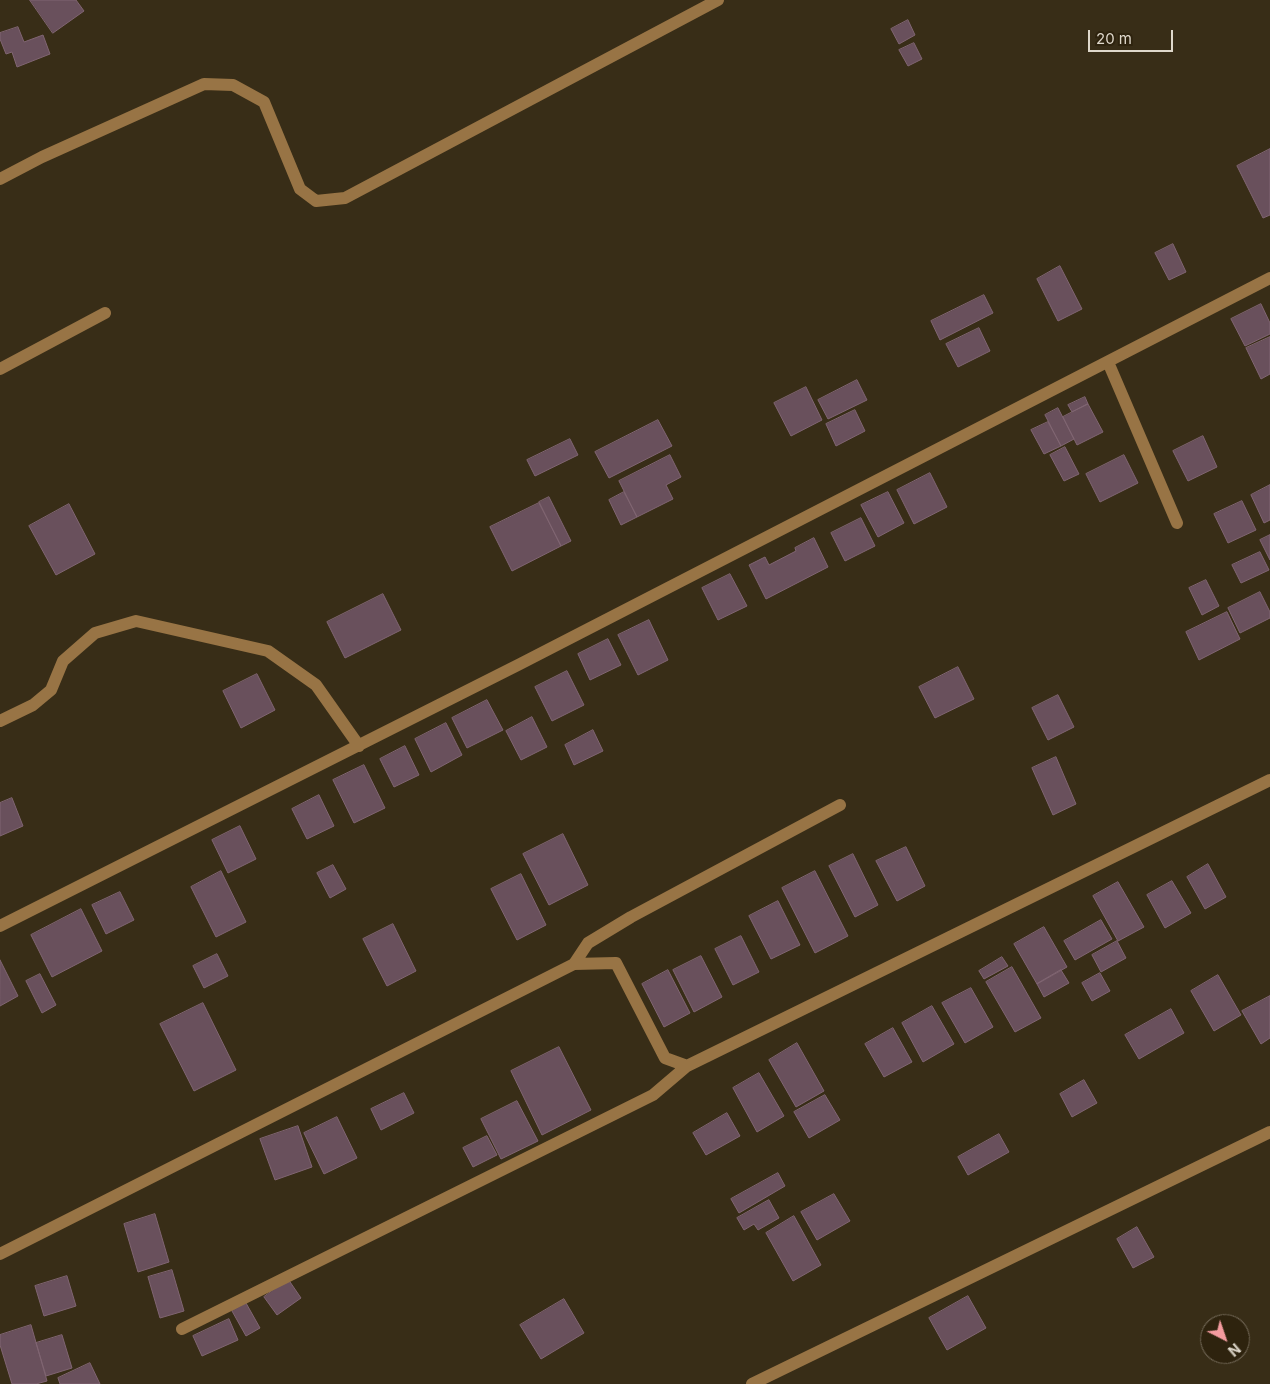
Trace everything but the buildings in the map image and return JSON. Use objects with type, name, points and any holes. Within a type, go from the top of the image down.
[{"type":"street","points":[[0,178],[204,84],[233,85],[264,102],[300,189],[316,201],[345,198],[718,0]]},
{"type":"street","points":[[0,926],[359,746],[1270,278]]},
{"type":"street","points":[[0,369],[105,313]]},
{"type":"street","points":[[1108,362],[1178,523]]},
{"type":"street","points":[[0,721],[33,705],[51,690],[63,661],[95,633],[136,621],[268,651],[316,685],[359,746]]},
{"type":"street","points":[[182,1329],[653,1096],[687,1066],[1270,780]]},
{"type":"street","points":[[574,964],[588,943],[631,917],[840,805]]},
{"type":"street","points":[[0,1254],[574,964],[616,964],[665,1058],[687,1066]]},
{"type":"street","points":[[752,1384],[1270,1132]]}]
